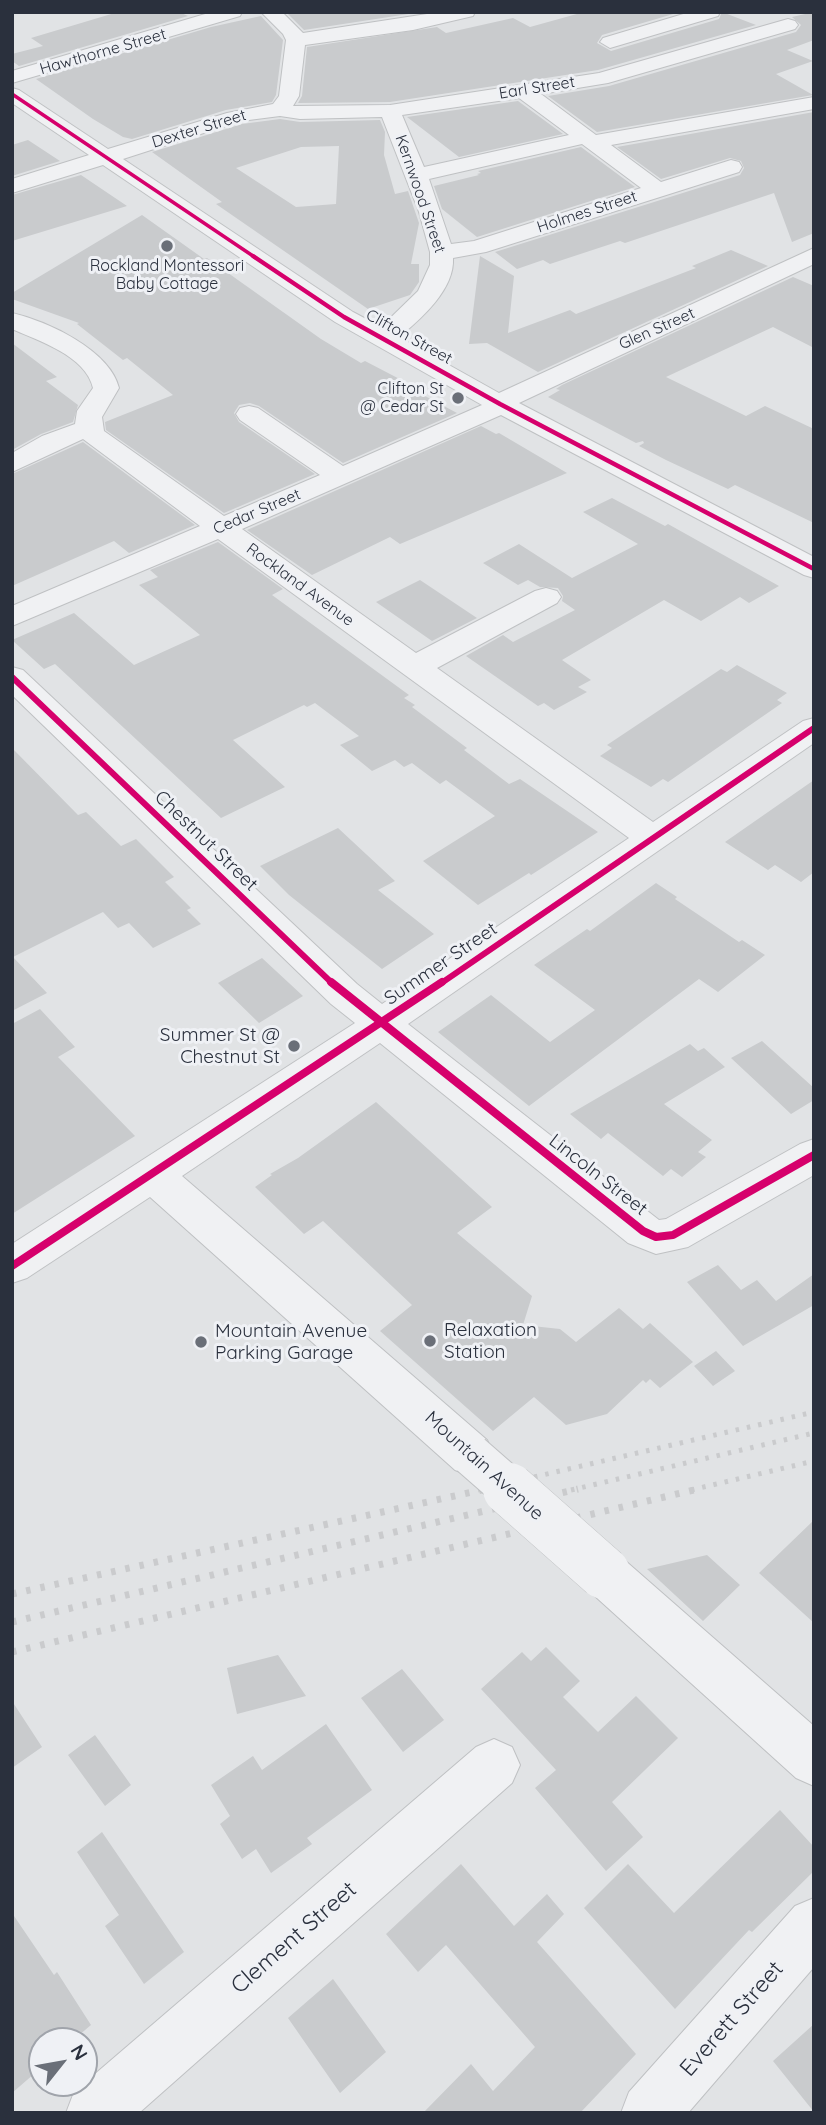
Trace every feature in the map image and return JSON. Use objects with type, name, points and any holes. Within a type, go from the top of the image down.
[{"type":"street","name":"Hawthorne Street","points":[[12,77],[233,12]]},
{"type":"street","points":[[270,12],[292,31],[296,40],[289,96],[280,110]]},
{"type":"street","points":[[296,40],[413,24],[466,12]]},
{"type":"street","points":[[610,42],[711,12]]},
{"type":"street","name":"Earl Street","points":[[280,110],[300,113],[390,111],[523,91],[609,77],[796,27],[755,12]]},
{"type":"street","points":[[523,91],[656,189]]},
{"type":"street","name":"Clifton Street","points":[[12,94],[285,279],[381,339],[814,569]]},
{"type":"street","points":[[415,176],[589,139],[814,103]]},
{"type":"street","name":"Dexter Street","points":[[12,186],[254,112],[280,110]]},
{"type":"street","name":"Kernwood Street","points":[[381,339],[410,316],[435,283],[440,272],[442,253],[390,111]]},
{"type":"street","name":"Holmes Street","points":[[442,253],[478,247],[731,167]]},
{"type":"street","name":"Glen Street","points":[[500,404],[520,391],[814,255]]},
{"type":"street","points":[[12,464],[52,442],[88,428],[87,417],[106,388],[102,373],[71,349],[16,324]]},
{"type":"street","name":"Cedar Street","points":[[12,617],[484,415],[500,404]]},
{"type":"street","points":[[249,414],[341,477]]},
{"type":"street","name":"Rockland Avenue","points":[[88,428],[99,439],[220,528],[651,837]]},
{"type":"street","points":[[414,667],[546,597]]},
{"type":"street","name":"Chestnut Street","points":[[12,677],[344,994],[382,1024]]},
{"type":"street","name":"Summer Street","points":[[12,1266],[382,1024],[651,837],[814,728]]},
{"type":"street","name":"Lincoln Street","points":[[382,1024],[643,1231],[656,1237],[673,1235],[814,1155]]},
{"type":"street","name":"Mountain Avenue","points":[[152,1174],[814,1760]]},
{"type":"street","name":"Clement Street","points":[[95,2113],[494,1765]]},
{"type":"street","name":"Everett Street","points":[[650,2113],[814,1924]]},
{"type":"building","points":[[118,12],[179,12],[188,16],[19,66],[12,61],[12,54],[43,46],[31,38]]},
{"type":"building","points":[[286,12],[414,12],[415,13],[304,30]]},
{"type":"building","points":[[584,12],[680,12],[602,35],[597,43],[611,51],[719,19],[722,12],[756,25],[598,70],[390,102],[298,103],[302,96],[307,47],[437,27],[446,33],[513,18],[530,27]]},
{"type":"building","points":[[814,12],[814,40],[787,50],[813,61],[776,74],[813,95],[597,132],[548,96],[609,86],[796,32],[801,25],[792,17]]},
{"type":"building","points":[[261,16],[283,40],[276,95],[272,102],[226,110],[132,139],[123,137],[93,119],[36,79],[211,27]]},
{"type":"building","points":[[518,101],[563,134],[459,157],[407,117]]},
{"type":"building","points":[[814,112],[814,233],[792,242],[774,193],[625,243],[620,241],[550,264],[543,260],[517,269],[495,252],[740,175],[744,168],[741,161],[730,158],[661,179],[617,147]]},
{"type":"building","points":[[280,119],[300,122],[380,120],[385,132],[384,155],[395,194],[408,191],[419,223],[411,264],[419,264],[419,282],[410,295],[368,309],[216,204],[222,202],[152,152],[242,124]],"holes":[[[339,146],[336,204],[296,207],[236,168],[301,147]]]},
{"type":"building","points":[[28,140],[60,161],[12,176],[12,145]]},
{"type":"building","points":[[581,147],[635,187],[477,237],[442,209],[434,186],[479,175],[477,174],[481,173],[478,171]]},
{"type":"building","points":[[81,175],[127,206],[12,241],[12,195]]},
{"type":"building","points":[[142,215],[321,339],[361,363],[365,361],[413,386],[410,388],[457,413],[343,463],[259,406],[250,403],[239,405],[234,413],[239,422],[315,474],[224,513],[106,430],[105,422],[173,395],[127,358],[123,360],[77,324],[79,323],[12,299],[12,293]]},
{"type":"building","points":[[731,250],[768,266],[538,372],[487,343],[469,344],[480,256],[514,276],[508,333],[570,310],[576,314],[696,268],[692,266]]},
{"type":"building","points":[[793,277],[814,286],[814,348],[773,327],[666,377],[746,416],[765,406],[814,429],[814,523],[735,485],[728,489],[666,460],[639,446],[643,441],[636,443],[548,397],[560,390],[556,389],[562,385]]},
{"type":"building","points":[[12,343],[57,377],[46,381],[78,405],[73,422],[41,434],[12,450]]},
{"type":"building","points":[[481,426],[499,433],[567,473],[400,544],[390,537],[312,575],[247,530]]},
{"type":"building","points":[[83,442],[195,525],[129,553],[114,541],[12,586],[12,474]]},
{"type":"building","points":[[612,498],[665,526],[668,524],[779,586],[749,603],[740,597],[701,621],[664,600],[562,660],[591,680],[578,687],[587,692],[554,710],[544,703],[538,706],[466,656],[503,635],[513,642],[575,610],[562,601],[563,596],[558,588],[540,587],[528,580],[518,585],[483,563],[519,544],[572,578],[638,544],[583,512]]},
{"type":"building","points":[[218,542],[283,589],[272,595],[409,695],[404,698],[415,705],[412,707],[467,748],[464,750],[509,784],[520,779],[598,832],[478,905],[423,861],[495,816],[446,780],[440,784],[412,763],[404,767],[395,760],[372,771],[340,745],[359,736],[315,703],[307,707],[304,705],[233,740],[285,787],[221,818],[55,664],[44,669],[12,640],[74,613],[134,665],[200,635],[139,585],[158,577],[150,570]]},
{"type":"building","points":[[420,580],[477,618],[432,641],[376,602]]},
{"type":"building","points":[[737,665],[787,693],[777,700],[782,703],[668,782],[663,779],[651,787],[600,756],[612,748],[607,745],[721,669],[727,672]]},
{"type":"building","points":[[12,748],[78,815],[86,812],[121,846],[136,839],[174,877],[165,882],[191,908],[187,910],[201,924],[153,948],[129,923],[118,928],[103,912],[13,957],[47,993],[12,1011]]},
{"type":"building","points":[[814,780],[814,872],[801,882],[775,865],[768,870],[725,842]]},
{"type":"building","points":[[338,828],[395,881],[378,890],[434,934],[382,969],[289,895],[260,866]]},
{"type":"building","points":[[656,883],[739,942],[742,940],[765,955],[718,992],[699,979],[529,1106],[438,1032],[491,995],[550,1042],[595,1010],[534,965],[587,929],[590,931]]},
{"type":"building","points":[[262,958],[303,996],[259,1023],[218,983]]},
{"type":"building","points":[[40,1009],[75,1047],[58,1057],[135,1136],[12,1214],[12,1024]]},
{"type":"building","points":[[762,1041],[814,1088],[814,1100],[791,1114],[731,1058]]},
{"type":"building","points":[[690,1044],[698,1051],[704,1048],[725,1067],[664,1104],[712,1140],[698,1152],[706,1157],[682,1177],[671,1169],[663,1176],[608,1133],[601,1139],[570,1114]]},
{"type":"building","points":[[376,1102],[492,1207],[457,1233],[532,1296],[523,1325],[560,1329],[576,1342],[619,1308],[643,1329],[650,1323],[693,1362],[660,1388],[650,1379],[646,1383],[643,1380],[607,1414],[566,1425],[534,1397],[493,1431],[380,1331],[412,1305],[323,1221],[304,1234],[255,1187]]},
{"type":"building","points":[[718,1265],[741,1290],[757,1280],[776,1301],[814,1274],[814,1305],[743,1346],[687,1282]]},
{"type":"building","points":[[716,1351],[735,1371],[713,1386],[694,1366]]},
{"type":"building","points":[[814,1520],[814,1623],[759,1573]]},
{"type":"building","points":[[707,1555],[740,1585],[703,1621],[647,1569]]},
{"type":"building","points":[[546,1647],[580,1681],[563,1697],[598,1732],[636,1696],[678,1738],[612,1802],[643,1837],[606,1871],[535,1788],[556,1770],[481,1689],[522,1652],[531,1661]]},
{"type":"building","points":[[278,1655],[306,1696],[237,1714],[227,1668]]},
{"type":"building","points":[[402,1669],[444,1720],[403,1752],[361,1698]]},
{"type":"building","points":[[12,1701],[42,1747],[12,1768]]},
{"type":"building","points":[[326,1724],[372,1790],[307,1838],[312,1844],[271,1873],[256,1849],[242,1859],[220,1824],[230,1816],[211,1785],[253,1756],[262,1770]]},
{"type":"building","points":[[95,1735],[131,1785],[105,1806],[68,1755]]},
{"type":"building","points":[[780,1810],[814,1847],[814,1871],[752,1932],[749,1930],[675,2009],[584,1908],[628,1864],[674,1913]]},
{"type":"building","points":[[102,1832],[184,1952],[144,1984],[105,1926],[119,1915],[77,1852]]},
{"type":"building","points":[[461,1864],[514,1926],[547,1894],[564,1914],[537,1942],[636,2054],[580,2113],[423,2113],[471,2064],[493,2091],[535,2047],[446,1945],[418,1972],[386,1934]]},
{"type":"building","points":[[12,1913],[54,1975],[57,1972],[91,2025],[28,2027],[28,2079],[12,2093]]},
{"type":"building","points":[[333,1979],[386,2052],[340,2093],[288,2018]]},
{"type":"building","points":[[814,2024],[814,2112],[773,2061]]},
{"type":"railway","points":[[478,1490],[814,1412]]},
{"type":"railway","points":[[571,1490],[814,1433]]},
{"type":"railway","points":[[691,1490],[814,1461]]},
{"type":"railway","points":[[12,1594],[486,1489]]},
{"type":"railway","points":[[12,1622],[578,1489]]},
{"type":"railway","points":[[12,1652],[698,1489]]},
{"type":"cycle path","points":[[12,94],[344,317],[500,404],[814,569]]},
{"type":"cycle path","points":[[12,677],[344,994],[643,1231],[656,1237],[673,1235],[814,1155]]},
{"type":"cycle path","points":[[12,1266],[353,1043],[814,728]]},
{"type":"place","name":"Rockland Montessori Baby Cottage","points":[[167,246]]},
{"type":"place","name":"Clifton St @ Cedar St","points":[[458,398]]},
{"type":"place","name":"Summer St @ Chestnut St","points":[[294,1046]]},
{"type":"place","name":"Relaxation Station","points":[[430,1341]]},
{"type":"place","name":"Mountain Avenue Parking Garage","points":[[201,1342]]}]
